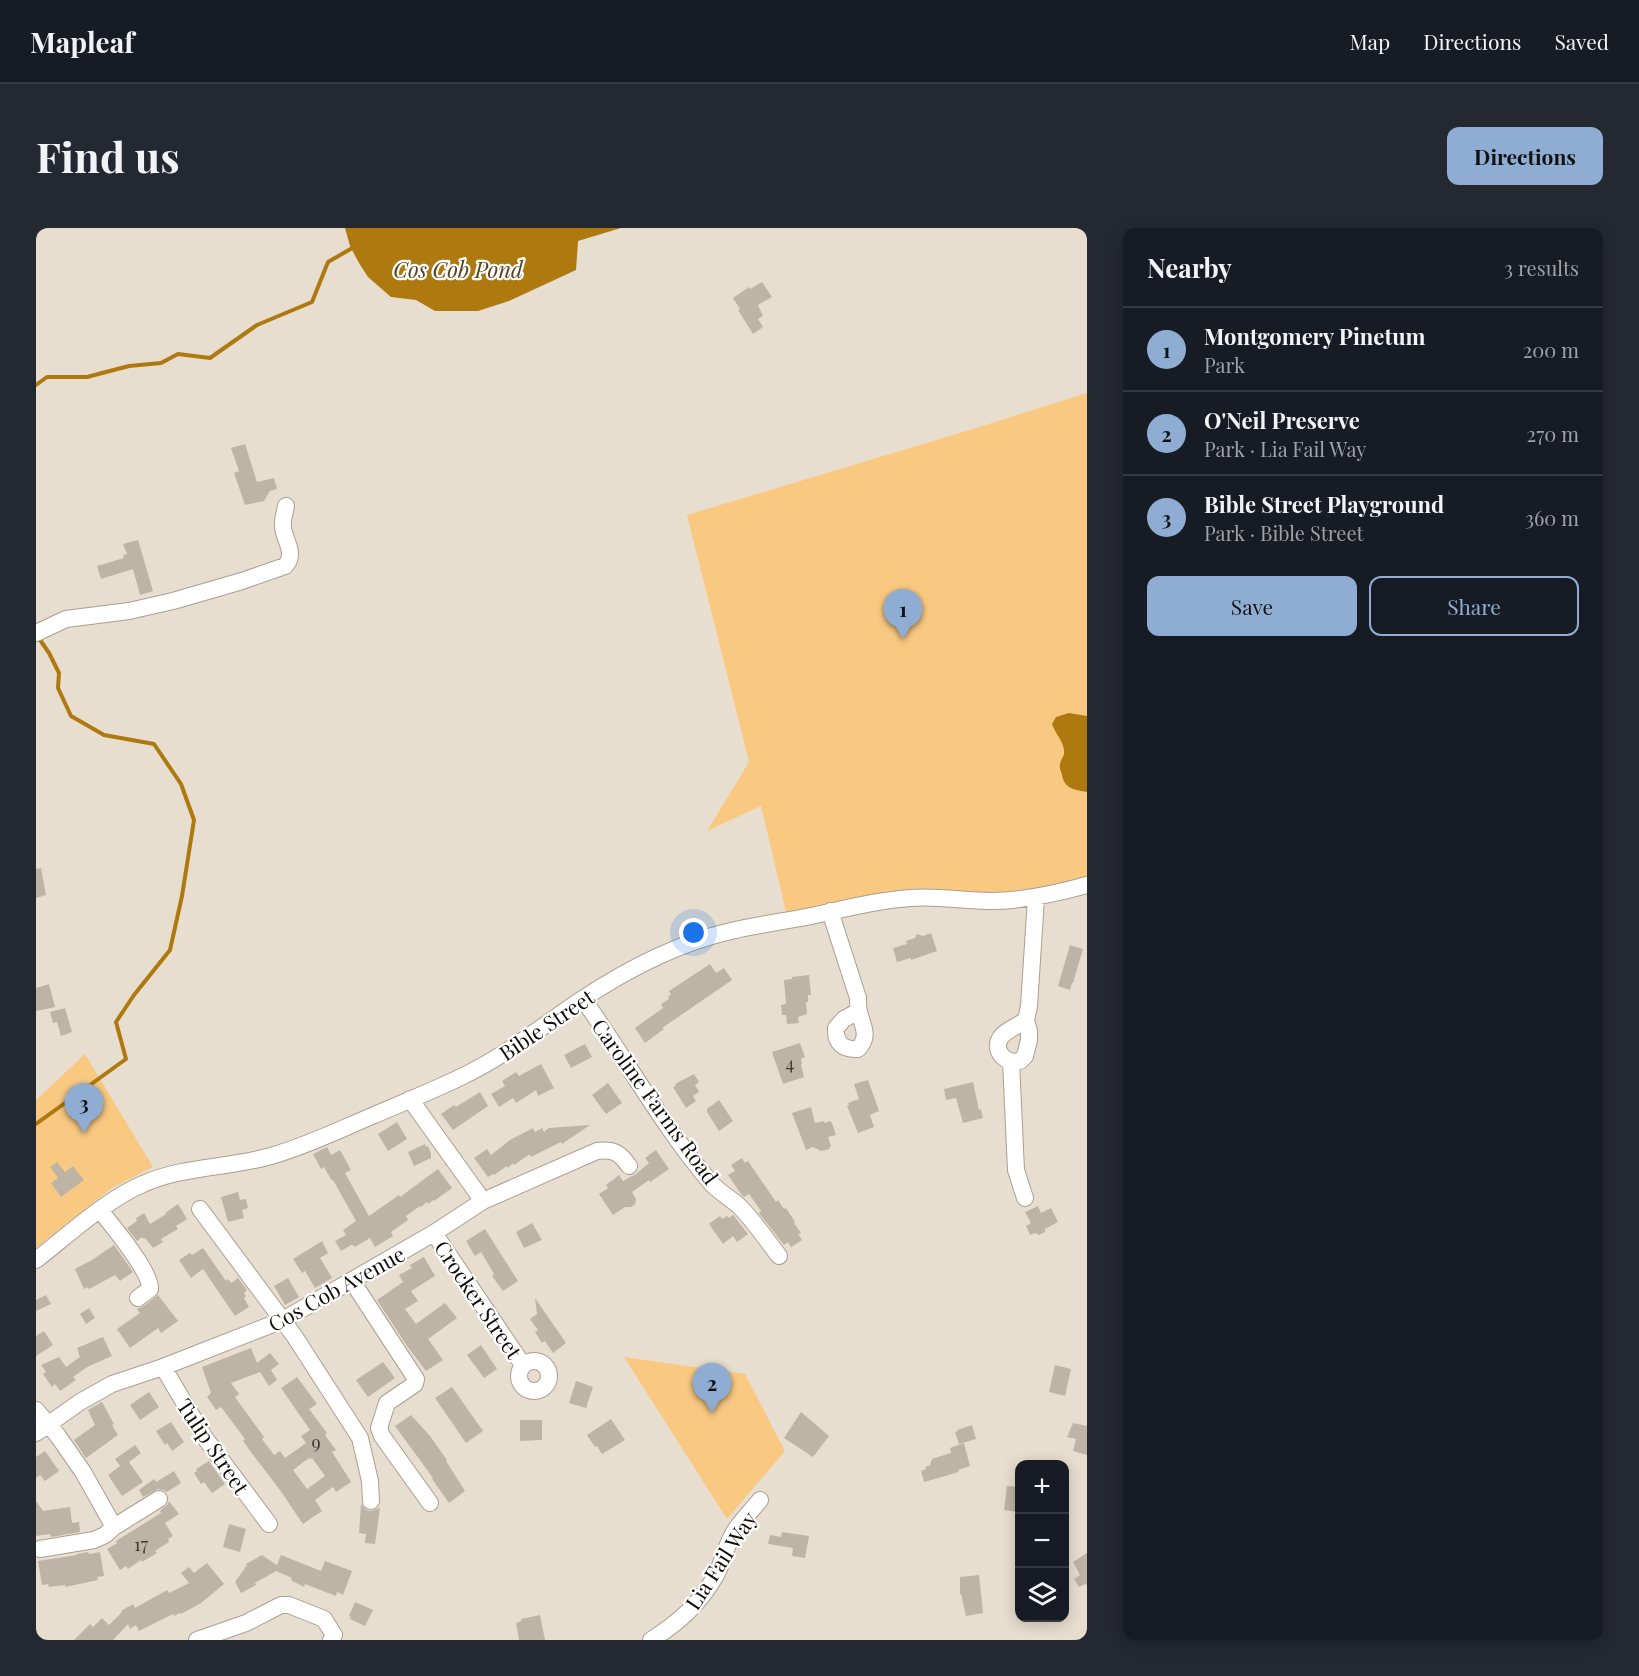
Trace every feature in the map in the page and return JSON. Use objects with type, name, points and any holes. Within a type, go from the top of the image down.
[{"type":"street","points":[[39,632],[66,619],[129,611],[242,581],[285,566],[289,562],[290,555],[283,527],[286,506]]},
{"type":"street","name":"Bible Street","points":[[36,1260],[100,1210],[133,1188],[159,1178],[259,1159],[328,1135],[496,1059],[583,999],[637,967],[697,941],[730,931],[875,902],[911,898],[993,901],[1036,897],[1087,885]]},
{"type":"street","points":[[1026,1020],[1000,1038],[998,1044],[1002,1057],[1015,1062],[1020,1061],[1028,1049],[1029,1031],[1026,1020],[1029,1006],[1036,897]]},
{"type":"street","points":[[830,911],[858,998],[859,1011]]},
{"type":"street","name":"Caroline Farms Road","points":[[583,999],[683,1147],[712,1184],[749,1217],[779,1256]]},
{"type":"street","points":[[1011,1061],[1016,1170],[1025,1198]]},
{"type":"street","points":[[410,1099],[483,1202]]},
{"type":"street","name":"Cos Cob Avenue","points":[[42,1429],[95,1392],[112,1384],[283,1320],[434,1233],[483,1202],[597,1151],[615,1152],[623,1157],[629,1166]]},
{"type":"street","points":[[200,1209],[283,1320],[320,1373],[360,1438],[370,1480],[371,1501]]},
{"type":"street","points":[[100,1210],[129,1247],[149,1278],[150,1289],[138,1298]]},
{"type":"street","name":"Crocker Street","points":[[434,1233],[524,1365]]},
{"type":"street","points":[[352,1281],[416,1379],[415,1384],[387,1402],[379,1428],[382,1436],[430,1503]]},
{"type":"street","name":"Tulip Street","points":[[164,1366],[206,1438],[269,1524]]},
{"type":"street","points":[[36,1410],[42,1429],[58,1436],[83,1472],[114,1527]]},
{"type":"street","points":[[40,1549],[94,1540],[159,1499]]},
{"type":"street","name":"Lia Fail Way","points":[[651,1640],[687,1614],[699,1600],[717,1574],[727,1544],[736,1528],[760,1500]]},
{"type":"street","points":[[196,1640],[246,1623],[281,1605],[289,1605],[324,1619],[332,1637]]},
{"type":"shaded area","points":[[1087,393],[1087,877],[1017,892],[788,920],[761,806],[707,831],[749,762],[687,515]]},
{"type":"shaded area","points":[[85,1054],[153,1167],[112,1188],[36,1248],[36,1100]]},
{"type":"shaded area","points":[[624,1357],[745,1374],[785,1451],[727,1519]]},
{"type":"water","name":"Cos Cob Pond","points":[[345,228],[621,228],[578,241],[576,270],[509,301],[478,311],[435,311],[416,300],[391,297],[368,277],[350,246]]},
{"type":"water","points":[[1069,713],[1087,716],[1087,792],[1067,786],[1060,768],[1064,748],[1052,724],[1056,717]]},
{"type":"building","points":[[762,282],[772,297],[758,305],[763,316],[758,319],[763,327],[753,334],[733,298],[749,287],[750,289]]},
{"type":"building","points":[[245,444],[257,482],[274,478],[277,489],[270,491],[264,501],[245,505],[234,473],[239,471],[231,448]]},
{"type":"building","points":[[138,540],[153,591],[140,595],[133,569],[101,579],[97,566],[124,558],[123,555],[127,554],[123,544]]},
{"type":"building","points":[[41,868],[46,895],[36,898],[36,869]]},
{"type":"building","points":[[931,933],[937,951],[897,962],[893,948],[907,944],[906,941],[915,938],[917,934],[923,936]]},
{"type":"building","points":[[1070,945],[1083,949],[1070,990],[1058,986]]},
{"type":"building","points":[[710,964],[716,973],[724,968],[732,980],[662,1028],[664,1029],[645,1043],[635,1028],[663,1008],[661,1004],[669,999],[671,994],[669,991]]},
{"type":"building","points":[[809,975],[811,995],[808,995],[808,1002],[806,1002],[807,1014],[798,1017],[799,1023],[787,1024],[786,1015],[782,1015],[781,1005],[786,1004],[784,980]]},
{"type":"building","points":[[49,984],[55,1007],[36,1011],[36,988]]},
{"type":"building","points":[[65,1008],[72,1032],[61,1036],[57,1022],[53,1023],[50,1012]]},
{"type":"building","points":[[800,1043],[805,1057],[801,1059],[804,1077],[783,1084],[772,1052]]},
{"type":"building","points":[[585,1044],[592,1057],[571,1068],[564,1055]]},
{"type":"building","points":[[541,1064],[554,1088],[538,1096],[536,1090],[516,1103],[513,1098],[499,1107],[491,1094],[505,1086],[502,1081],[516,1072],[519,1076]]},
{"type":"building","points":[[694,1074],[699,1082],[695,1085],[699,1092],[693,1096],[696,1101],[686,1108],[673,1087]]},
{"type":"building","points":[[868,1080],[879,1111],[870,1115],[874,1127],[858,1133],[847,1106],[848,1103],[859,1099],[854,1084]]},
{"type":"building","points":[[973,1082],[983,1118],[963,1123],[956,1098],[946,1100],[944,1089]]},
{"type":"building","points":[[608,1083],[622,1103],[606,1114],[592,1095]]},
{"type":"building","points":[[480,1092],[488,1106],[453,1130],[441,1114]]},
{"type":"building","points":[[719,1100],[733,1121],[719,1131],[707,1109]]},
{"type":"building","points":[[811,1107],[815,1123],[830,1121],[832,1123],[836,1135],[828,1137],[831,1146],[829,1149],[821,1151],[813,1147],[806,1150],[792,1113]]},
{"type":"building","points":[[397,1122],[407,1139],[388,1151],[378,1134]]},
{"type":"building","points":[[590,1125],[562,1144],[561,1142],[531,1157],[530,1154],[514,1165],[513,1163],[508,1168],[507,1166],[488,1177],[474,1158],[487,1149],[491,1155],[510,1140],[533,1128],[535,1132],[542,1128],[544,1132],[549,1128]]},
{"type":"building","points":[[425,1144],[426,1147],[428,1146],[431,1158],[414,1166],[408,1152]]},
{"type":"building","points":[[327,1147],[331,1155],[340,1150],[351,1170],[345,1173],[369,1216],[438,1169],[452,1188],[406,1216],[408,1220],[391,1232],[393,1236],[375,1247],[370,1238],[355,1247],[351,1245],[341,1251],[335,1241],[346,1235],[343,1230],[356,1221],[333,1180],[324,1167],[321,1169],[313,1154]]},
{"type":"building","points":[[656,1150],[669,1169],[632,1192],[636,1199],[635,1204],[613,1215],[599,1194],[608,1188],[606,1185],[619,1175],[623,1181],[636,1174],[649,1163],[645,1158]]},
{"type":"building","points":[[742,1158],[745,1163],[748,1161],[776,1202],[778,1200],[784,1209],[786,1208],[801,1233],[798,1234],[802,1240],[791,1247],[788,1242],[784,1245],[759,1213],[761,1211],[749,1194],[744,1197],[741,1194],[728,1175],[735,1171],[731,1165]]},
{"type":"building","points":[[57,1162],[65,1172],[73,1166],[84,1180],[61,1197],[51,1183],[58,1178],[50,1167]]},
{"type":"building","points":[[238,1192],[240,1200],[246,1199],[248,1208],[242,1210],[244,1218],[228,1222],[221,1197]]},
{"type":"building","points":[[178,1204],[187,1219],[176,1226],[178,1229],[161,1239],[163,1242],[153,1248],[145,1238],[142,1237],[137,1241],[127,1228],[144,1213],[150,1224]]},
{"type":"building","points":[[1038,1206],[1041,1213],[1051,1208],[1058,1222],[1039,1235],[1035,1233],[1030,1235],[1026,1226],[1031,1223],[1025,1212]]},
{"type":"building","points":[[733,1215],[748,1234],[737,1242],[733,1236],[723,1244],[709,1224],[720,1216],[722,1219]]},
{"type":"building","points":[[532,1223],[542,1240],[524,1248],[516,1232]]},
{"type":"building","points":[[485,1229],[518,1281],[503,1291],[492,1276],[494,1274],[481,1252],[475,1256],[466,1241]]},
{"type":"building","points":[[322,1241],[328,1253],[320,1258],[332,1278],[315,1288],[305,1271],[302,1273],[293,1259]]},
{"type":"building","points":[[114,1245],[133,1272],[120,1281],[115,1275],[89,1289],[87,1287],[84,1289],[75,1269]]},
{"type":"building","points":[[203,1248],[226,1281],[228,1279],[231,1283],[238,1278],[247,1290],[244,1298],[249,1307],[235,1316],[203,1269],[191,1278],[179,1260]]},
{"type":"building","points":[[424,1257],[435,1276],[411,1291],[418,1301],[405,1309],[416,1324],[445,1303],[457,1318],[428,1339],[443,1360],[426,1371],[377,1300],[403,1282],[399,1275],[412,1268],[410,1265]]},
{"type":"building","points":[[288,1278],[299,1297],[285,1305],[274,1286]]},
{"type":"building","points":[[46,1295],[51,1304],[36,1311],[36,1300]]},
{"type":"building","points":[[158,1295],[178,1321],[161,1333],[158,1328],[130,1348],[117,1329],[140,1313],[137,1309]]},
{"type":"building","points":[[535,1298],[566,1343],[553,1353],[545,1341],[542,1343],[535,1332],[538,1330],[530,1319],[537,1314]]},
{"type":"building","points":[[89,1308],[95,1318],[86,1324],[80,1314]]},
{"type":"building","points":[[44,1331],[53,1345],[36,1356],[36,1336]]},
{"type":"building","points":[[103,1337],[112,1356],[87,1367],[73,1377],[76,1380],[60,1391],[55,1384],[52,1387],[43,1374],[46,1372],[41,1365],[59,1357],[66,1367],[80,1357],[77,1348]]},
{"type":"building","points":[[481,1345],[497,1369],[484,1378],[467,1355]]},
{"type":"building","points":[[251,1348],[257,1363],[270,1353],[279,1364],[271,1370],[277,1380],[269,1386],[260,1372],[231,1383],[239,1394],[235,1397],[274,1455],[280,1451],[285,1458],[306,1443],[301,1436],[310,1430],[281,1388],[297,1377],[317,1404],[309,1409],[327,1433],[325,1435],[336,1450],[332,1452],[351,1482],[336,1492],[333,1487],[315,1500],[322,1511],[303,1524],[221,1407],[216,1410],[207,1397],[211,1393],[202,1367]],"holes":[[[312,1458],[325,1476],[307,1489],[293,1470]]]},
{"type":"building","points":[[383,1362],[395,1378],[368,1397],[356,1380]]},
{"type":"building","points":[[1055,1365],[1071,1369],[1065,1396],[1049,1392]]},
{"type":"building","points":[[576,1381],[593,1387],[586,1408],[569,1403]]},
{"type":"building","points":[[452,1387],[483,1431],[466,1443],[435,1398]]},
{"type":"building","points":[[149,1392],[159,1407],[140,1420],[130,1405]]},
{"type":"building","points":[[102,1402],[118,1435],[86,1458],[74,1440],[95,1425],[88,1410]]},
{"type":"building","points":[[801,1412],[829,1436],[813,1457],[784,1438]]},
{"type":"building","points":[[411,1415],[430,1436],[465,1491],[449,1503],[395,1426]]},
{"type":"building","points":[[611,1419],[625,1440],[602,1454],[587,1435]]},
{"type":"building","points":[[520,1420],[542,1420],[542,1440],[520,1441]]},
{"type":"building","points":[[171,1422],[184,1442],[172,1451],[156,1431]]},
{"type":"building","points":[[1073,1423],[1087,1426],[1087,1455],[1073,1451],[1076,1439],[1067,1437]]},
{"type":"building","points":[[972,1425],[976,1439],[959,1444],[955,1432]]},
{"type":"building","points":[[964,1443],[970,1466],[958,1470],[959,1472],[924,1482],[921,1471],[930,1465],[932,1459],[951,1453],[950,1448]]},
{"type":"building","points":[[135,1445],[141,1453],[129,1462],[143,1482],[122,1496],[108,1475],[120,1466],[115,1459]]},
{"type":"building","points":[[45,1451],[59,1471],[45,1481],[40,1475],[36,1478],[36,1457]]},
{"type":"building","points":[[209,1461],[225,1484],[212,1493],[204,1482],[201,1484],[194,1473],[196,1469]]},
{"type":"building","points":[[174,1471],[181,1483],[167,1492],[158,1489],[143,1497],[139,1490],[154,1479],[156,1482]]},
{"type":"building","points":[[1007,1486],[1015,1487],[1015,1511],[1004,1510]]},
{"type":"building","points":[[36,1501],[43,1511],[70,1507],[72,1523],[79,1522],[80,1532],[51,1537],[50,1534],[36,1536]]},
{"type":"building","points":[[169,1501],[179,1514],[165,1523],[173,1536],[168,1539],[169,1542],[142,1562],[141,1560],[128,1569],[126,1566],[120,1570],[107,1549],[161,1513],[160,1511]]},
{"type":"building","points":[[361,1504],[366,1510],[380,1508],[375,1544],[365,1543],[366,1534],[359,1533]]},
{"type":"building","points":[[229,1524],[246,1529],[240,1552],[223,1547]]},
{"type":"building","points":[[782,1532],[809,1536],[805,1558],[792,1556],[793,1548],[768,1544],[770,1535],[781,1537]]},
{"type":"building","points":[[88,1552],[89,1554],[100,1552],[104,1576],[97,1577],[98,1580],[65,1587],[65,1585],[49,1587],[48,1584],[42,1585],[38,1561]]},
{"type":"building","points":[[1087,1553],[1087,1586],[1086,1584],[1079,1587],[1074,1579],[1080,1575],[1073,1562]]},
{"type":"building","points":[[262,1555],[277,1565],[281,1555],[321,1571],[325,1561],[352,1571],[343,1595],[337,1592],[336,1596],[305,1584],[304,1587],[291,1580],[292,1578],[276,1571],[241,1593],[235,1582],[246,1564]]},
{"type":"building","points":[[207,1563],[224,1584],[201,1603],[139,1631],[136,1625],[130,1629],[128,1624],[113,1640],[74,1640],[90,1624],[93,1627],[102,1618],[109,1625],[121,1611],[133,1604],[135,1608],[167,1590],[169,1593],[189,1583],[181,1573],[189,1567],[194,1573]]},
{"type":"building","points":[[979,1575],[983,1613],[966,1616],[960,1594],[960,1577]]},
{"type":"building","points":[[355,1602],[373,1610],[365,1626],[350,1619],[349,1616]]},
{"type":"building","points":[[540,1615],[545,1640],[519,1640],[516,1623],[521,1619]]},
{"type":"waterway","points":[[36,385],[47,377],[87,377],[129,366],[161,363],[178,354],[210,358],[257,325],[312,302],[328,262],[354,247]]},
{"type":"waterway","points":[[36,1124],[126,1059],[116,1022],[134,995],[170,950],[182,896],[194,820],[181,784],[154,744],[104,735],[71,716],[58,688],[59,673],[38,637]]},
{"type":"place","name":"Montgomery Pinetum","points":[[903,639]]},
{"type":"place","name":"Bible Street Playground","points":[[84,1133]]},
{"type":"place","name":"O'Neil Preserve","points":[[712,1413]]}]
